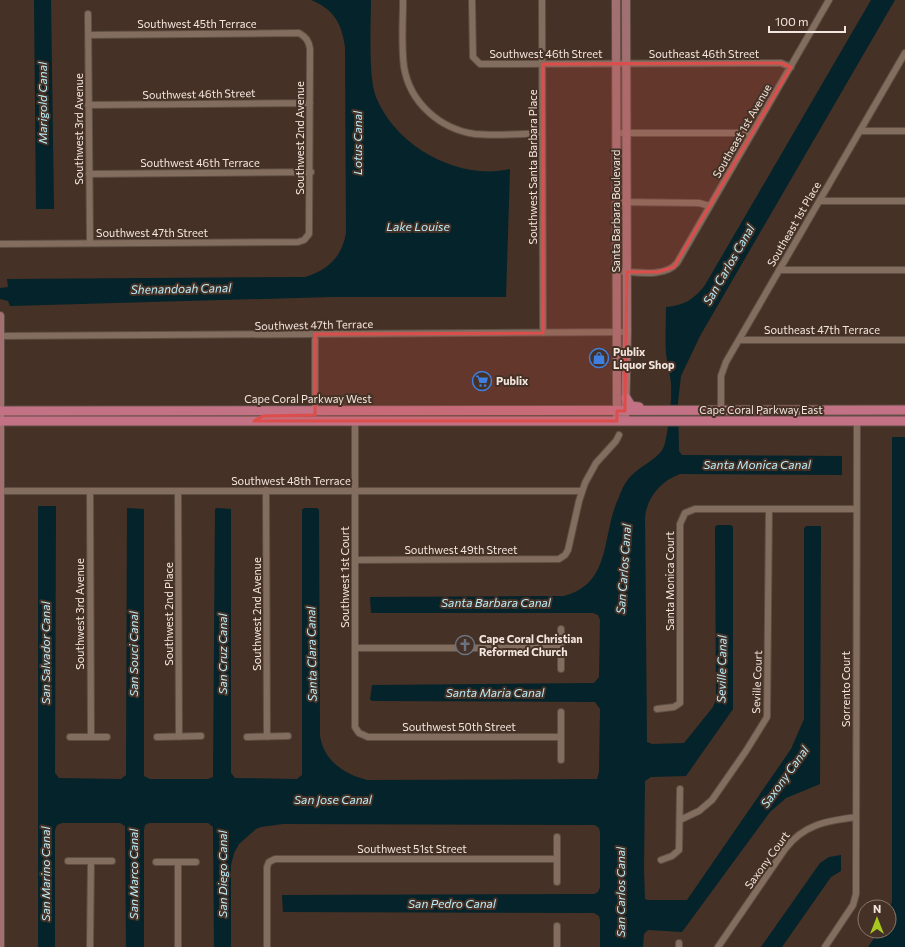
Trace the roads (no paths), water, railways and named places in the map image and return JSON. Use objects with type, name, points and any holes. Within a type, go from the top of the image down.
[{"type":"main road","name":"Santa Barbara Boulevard","points":[[616,0],[617,332],[621,421]]},
{"type":"main road","name":"Santa Barbara Boulevard","points":[[621,411],[626,398],[627,332],[626,0]]},
{"type":"main road","points":[[0,316],[0,947]]},
{"type":"main road","points":[[626,398],[629,404],[633,407],[666,409]]},
{"type":"main road","points":[[621,411],[666,409]]},
{"type":"main road","name":"Cape Coral Parkway East","points":[[666,409],[709,411],[905,410]]},
{"type":"main road","points":[[447,420],[459,416],[501,416],[510,410]]},
{"type":"main road","points":[[806,422],[808,416],[812,415],[842,415],[855,410]]},
{"type":"main road","points":[[254,421],[263,416],[310,415],[315,411]]},
{"type":"main road","name":"Cape Coral Parkway West","points":[[0,416],[315,411],[621,411]]},
{"type":"main road","points":[[355,420],[362,415],[409,415],[416,411]]},
{"type":"main road","points":[[857,422],[860,417],[865,415],[905,414]]},
{"type":"main road","name":"Cape Coral Parkway West","points":[[0,416],[254,421],[621,421]]},
{"type":"main road","name":"Cape Coral Parkway East","points":[[621,421],[905,422]]},
{"type":"street","points":[[403,0],[403,54],[406,74],[413,93],[429,112],[448,126],[473,133],[542,133]]},
{"type":"street","name":"Southwest 46th Street","points":[[472,0],[473,57],[476,62],[485,65],[616,64]]},
{"type":"street","name":"Southwest Santa Barbara Place","points":[[542,0],[543,333]]},
{"type":"street","name":"Southeast 1st Avenue","points":[[627,272],[658,272],[669,270],[677,263],[829,0]]},
{"type":"street","name":"Southwest 3rd Avenue","points":[[88,14],[90,243]]},
{"type":"street","name":"Southwest 45th Terrace","points":[[89,35],[299,33],[304,36]]},
{"type":"street","name":"Southwest 2nd Avenue","points":[[304,36],[309,43],[310,49],[311,229],[310,234],[304,240]]},
{"type":"street","name":"Southeast 1st Place","points":[[721,411],[722,370],[860,131],[903,61],[905,53]]},
{"type":"street","name":"Southeast 46th Street","points":[[616,64],[781,63],[791,67]]},
{"type":"street","name":"Southwest 46th Street","points":[[88,105],[310,103]]},
{"type":"street","points":[[860,131],[905,131]]},
{"type":"street","points":[[617,133],[746,133],[751,135]]},
{"type":"street","name":"Southwest 46th Terrace","points":[[89,174],[310,172]]},
{"type":"street","points":[[820,201],[905,201]]},
{"type":"street","points":[[617,202],[700,203],[710,206]]},
{"type":"street","name":"Southwest 47th Street","points":[[0,244],[298,242],[304,240]]},
{"type":"street","points":[[779,270],[905,270]]},
{"type":"street","points":[[617,271],[627,272]]},
{"type":"street","name":"Southwest 47th Terrace","points":[[0,336],[627,332]]},
{"type":"street","points":[[315,334],[315,411]]},
{"type":"street","name":"Southeast 47th Terrace","points":[[739,340],[905,340]]},
{"type":"street","name":"Southwest 1st Court","points":[[355,420],[355,727],[359,732]]},
{"type":"street","name":"Sorrento Court","points":[[825,947],[855,900],[857,422]]},
{"type":"street","points":[[582,491],[596,463],[616,441],[619,435]]},
{"type":"street","name":"Southwest 2nd Avenue","points":[[266,490],[267,737]]},
{"type":"street","name":"Southwest 48th Terrace","points":[[1,491],[582,491]]},
{"type":"street","name":"Southwest 3rd Avenue","points":[[90,491],[91,737]]},
{"type":"street","name":"Southwest 2nd Place","points":[[178,491],[179,736]]},
{"type":"street","name":"Southwest 49th Street","points":[[355,560],[559,559],[565,555],[568,550],[582,491]]},
{"type":"street","name":"Santa Monica Court","points":[[657,709],[674,707],[680,703],[681,518],[684,513],[690,510],[856,508]]},
{"type":"street","name":"Seville Court","points":[[680,820],[699,811],[712,800],[746,751],[767,717],[769,510]]},
{"type":"street","points":[[561,629],[561,669]]},
{"type":"street","points":[[355,648],[561,648]]},
{"type":"street","points":[[561,712],[561,760]]},
{"type":"street","name":"Southwest 50th Street","points":[[359,732],[368,737],[561,737]]},
{"type":"street","points":[[157,736],[201,736]]},
{"type":"street","points":[[247,737],[288,736]]},
{"type":"street","points":[[70,737],[107,737]]},
{"type":"street","points":[[661,860],[672,856],[679,850],[680,789]]},
{"type":"street","name":"Saxony Court","points":[[718,947],[785,849],[796,836],[809,827],[823,822],[856,817]]},
{"type":"street","points":[[557,837],[557,882]]},
{"type":"street","name":"Southwest 51st Street","points":[[267,947],[267,868],[269,862],[275,859],[556,859]]},
{"type":"street","points":[[90,947],[91,861]]},
{"type":"street","points":[[68,862],[112,861]]},
{"type":"street","points":[[156,862],[196,862]]},
{"type":"street","points":[[178,862],[178,947]]},
{"type":"street","points":[[557,926],[557,947]]},
{"type":"water","name":"Marigold Canal","points":[[34,0],[51,0],[54,209],[36,209]]},
{"type":"water","name":"Lake Louise","points":[[311,0],[371,0],[370,36],[373,88],[385,115],[398,131],[414,145],[431,156],[450,165],[470,170],[490,171],[510,169],[506,297],[330,297],[10,306],[8,301],[0,299],[0,288],[8,287],[7,279],[305,277],[321,271],[333,261],[341,249],[346,233],[345,47],[342,31],[336,18],[326,8]]},
{"type":"water","points":[[871,0],[895,0],[700,336],[681,376],[678,402],[679,451],[682,455],[842,456],[842,475],[680,474],[661,485],[652,496],[646,510],[647,742],[652,744],[684,743],[713,707],[716,700],[715,527],[717,525],[731,525],[733,527],[733,709],[686,776],[651,777],[645,781],[645,899],[687,900],[791,749],[804,719],[804,529],[806,526],[821,526],[820,784],[786,798],[770,812],[682,932],[648,930],[644,934],[643,947],[600,947],[600,920],[599,916],[594,913],[283,912],[282,895],[594,894],[598,892],[600,887],[600,832],[599,828],[595,825],[283,824],[261,827],[256,829],[239,844],[234,853],[231,865],[231,947],[214,947],[213,827],[208,823],[149,823],[145,825],[144,830],[144,947],[126,947],[125,826],[120,823],[62,823],[57,825],[55,830],[55,947],[38,947],[38,506],[56,506],[55,773],[59,778],[121,779],[126,775],[127,508],[144,509],[144,776],[150,779],[208,779],[213,777],[215,509],[217,508],[231,509],[231,773],[235,778],[297,779],[302,775],[302,510],[304,508],[317,508],[319,510],[320,736],[326,753],[336,765],[351,774],[367,780],[597,779],[599,772],[600,709],[595,702],[372,701],[370,699],[372,685],[594,683],[599,677],[600,620],[598,615],[593,613],[371,613],[370,597],[564,596],[580,590],[591,580],[598,569],[603,556],[613,511],[624,486],[635,472],[660,453],[665,443],[670,413],[671,390],[671,379],[666,353],[666,307],[678,305],[688,301],[693,298],[705,285]]},
{"type":"water","points":[[892,437],[905,437],[905,947],[868,947],[874,939],[897,939],[897,899],[892,899]]},
{"type":"water","points":[[841,855],[841,871],[831,877],[782,947],[761,947],[820,863],[829,857]]},
{"type":"place","name":"Publix Liquor Shop","points":[[599,358]]},
{"type":"place","name":"Publix","points":[[482,381]]},
{"type":"place","name":"Cape Coral Christian Reformed Church","points":[[465,645]]},
{"type":"water label","name":"Lotus Canal","points":[[358,143]]},
{"type":"water label","name":"San Carlos Canal","points":[[729,265]]},
{"type":"water label","name":"Shenandoah Canal","points":[[181,289]]},
{"type":"water label","name":"Santa Monica Canal","points":[[757,465]]},
{"type":"water label","name":"San Carlos Canal","points":[[624,569]]},
{"type":"water label","name":"Santa Barbara Canal","points":[[496,603]]},
{"type":"water label","name":"San Salvador Canal","points":[[46,653]]},
{"type":"water label","name":"San Souci Canal","points":[[134,654]]},
{"type":"water label","name":"San Cruz Canal","points":[[223,654]]},
{"type":"water label","name":"Santa Clara Canal","points":[[312,654]]},
{"type":"water label","name":"Seville Canal","points":[[722,669]]},
{"type":"water label","name":"Santa Maria Canal","points":[[495,693]]},
{"type":"water label","name":"Saxony Canal","points":[[785,777]]},
{"type":"water label","name":"San Jose Canal","points":[[333,800]]},
{"type":"water label","name":"San Marino Canal","points":[[46,874]]},
{"type":"water label","name":"San Marco Canal","points":[[134,874]]},
{"type":"water label","name":"San Diego Canal","points":[[223,874]]},
{"type":"water label","name":"San Carlos Canal","points":[[621,892]]},
{"type":"water label","name":"San Pedro Canal","points":[[452,904]]}]
